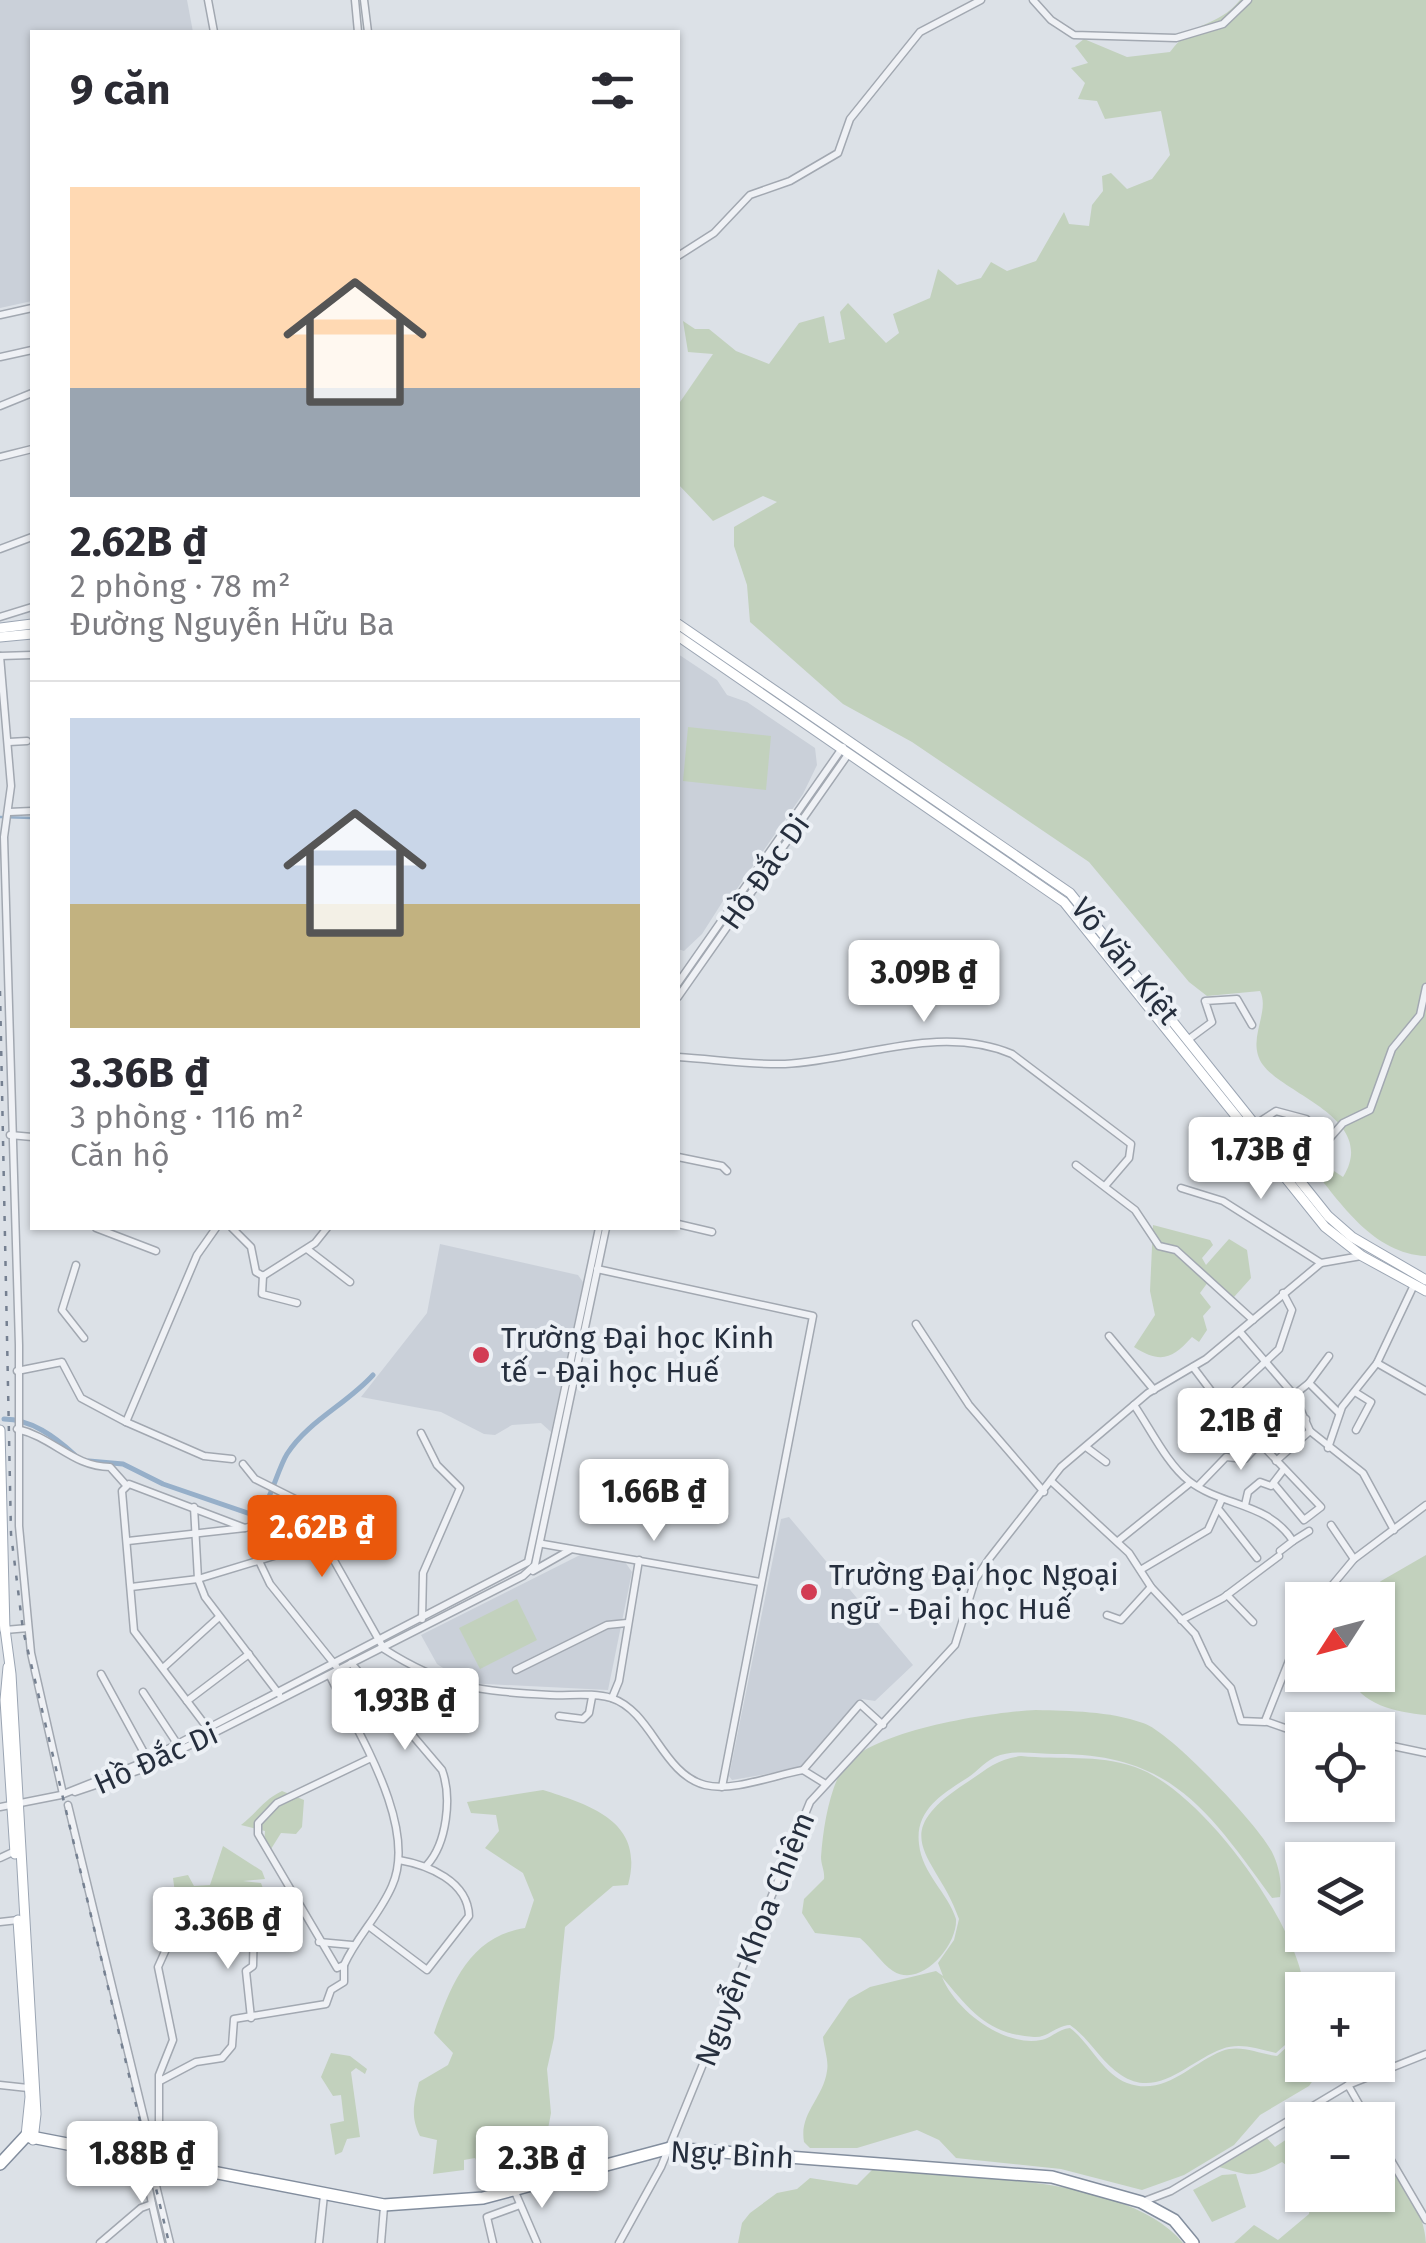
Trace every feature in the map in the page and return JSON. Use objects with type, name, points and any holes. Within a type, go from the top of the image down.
[{"type":"highway","name":"Ngự Bình","points":[[30,2138],[384,2205],[418,2206],[516,2192],[670,2148],[1052,2177],[1140,2202],[1174,2220],[1192,2243]]},
{"type":"highway","points":[[0,2164],[30,2138]]},
{"type":"highway","points":[[0,2173],[30,2138]]},
{"type":"main road","points":[[0,628],[30,624]]},
{"type":"main road","name":"Võ Văn Kiệt","points":[[680,626],[738,672],[847,748],[1070,893],[1252,1127],[1328,1216],[1365,1251],[1426,1280]]},
{"type":"main road","points":[[0,637],[30,634]]},
{"type":"main road","name":"Võ Văn Kiệt","points":[[680,637],[738,672]]},
{"type":"main road","name":"Võ Văn Kiệt","points":[[1089,921],[1188,1039],[1325,1227],[1426,1292]]},
{"type":"main road","points":[[0,1430],[5,1630],[30,2138]]},
{"type":"main road","points":[[0,1592],[5,1630]]},
{"type":"main road","points":[[16,1806],[18,1920],[36,2114],[30,2138]]},
{"type":"street","points":[[208,0],[214,30]]},
{"type":"street","points":[[355,0],[358,30]]},
{"type":"street","points":[[364,0],[368,30]]},
{"type":"street","points":[[680,255],[714,233],[750,195],[790,181],[838,152],[850,119],[920,32],[981,0]]},
{"type":"street","points":[[1033,0],[1050,20],[1074,35],[1176,38],[1223,24],[1248,0]]},
{"type":"street","points":[[0,315],[30,308]]},
{"type":"street","points":[[0,357],[30,350]]},
{"type":"street","points":[[0,406],[30,394]]},
{"type":"street","points":[[0,456],[30,449]]},
{"type":"street","points":[[0,549],[30,538]]},
{"type":"street","points":[[0,617],[30,608]]},
{"type":"street","points":[[0,1807],[66,1793],[28,1628],[19,1526],[4,826],[9,812],[9,742],[1,710],[0,656],[30,655]]},
{"type":"street","points":[[9,742],[27,741]]},
{"type":"street","name":"Hồ Đắc Di","points":[[680,981],[847,748]]},
{"type":"street","name":"Hồ Đắc Di","points":[[680,995],[847,748]]},
{"type":"street","points":[[9,812],[30,811]]},
{"type":"street","points":[[1295,1174],[1343,1123],[1374,1104],[1379,1077],[1392,1049],[1420,1015],[1426,987]]},
{"type":"street","points":[[1188,1039],[1212,1022],[1205,1001],[1237,998],[1252,1025]]},
{"type":"street","points":[[680,1056],[784,1064],[935,1042],[976,1041],[993,1046],[1012,1054],[1131,1144],[1129,1158],[1106,1186]]},
{"type":"street","points":[[1252,1127],[1276,1111],[1306,1118],[1329,1139]]},
{"type":"street","points":[[10,1134],[30,1137]]},
{"type":"street","points":[[680,1157],[722,1166],[726,1171]]},
{"type":"street","points":[[1076,1166],[1135,1210],[1159,1246],[1176,1250],[1254,1320]]},
{"type":"street","points":[[1181,1188],[1223,1201],[1321,1263]]},
{"type":"street","points":[[680,1224],[712,1232]]},
{"type":"street","points":[[109,1230],[156,1251]]},
{"type":"street","points":[[126,1422],[197,1255],[215,1230]]},
{"type":"street","points":[[234,1230],[248,1241],[256,1272],[262,1276]]},
{"type":"street","points":[[262,1276],[307,1249],[325,1230]]},
{"type":"street","points":[[563,1424],[603,1230]]},
{"type":"street","points":[[532,1564],[603,1230]]},
{"type":"street","points":[[307,1249],[350,1282]]},
{"type":"street","name":"Nguyễn Khoa Chiêm","points":[[619,2243],[670,2148],[810,1802],[954,1645],[976,1580],[1051,1482],[1134,1405],[1240,1332],[1321,1263],[1365,1251]]},
{"type":"street","points":[[76,1265],[62,1310],[84,1338]]},
{"type":"street","points":[[597,1269],[814,1316],[722,1787]]},
{"type":"street","points":[[262,1276],[262,1294],[297,1303]]},
{"type":"street","points":[[1328,1448],[1339,1413],[1377,1363],[1414,1285]]},
{"type":"street","points":[[1219,1405],[1281,1346],[1292,1310],[1283,1293]]},
{"type":"street","points":[[916,1324],[969,1405],[1044,1492]]},
{"type":"street","points":[[1240,1332],[1294,1395],[1310,1430],[1363,1473],[1394,1530]]},
{"type":"street","points":[[1108,1336],[1154,1390]]},
{"type":"street","points":[[1294,1395],[1329,1356]]},
{"type":"street","points":[[17,1372],[60,1362],[81,1398],[204,1456],[232,1459]]},
{"type":"street","points":[[1377,1363],[1426,1391]]},
{"type":"street","points":[[1193,1367],[1219,1405],[1321,1507],[1304,1520],[1274,1484],[1258,1483],[1246,1496],[1245,1505]]},
{"type":"street","points":[[1308,1383],[1339,1413]]},
{"type":"street","points":[[1355,1392],[1371,1402],[1356,1430]]},
{"type":"street","points":[[1134,1405],[1195,1484],[1221,1501],[1269,1514],[1293,1541]]},
{"type":"street","points":[[1118,1541],[1228,1455],[1245,1459],[1272,1432],[1306,1419]]},
{"type":"street","points":[[17,1427],[54,1443],[90,1467],[110,1468],[126,1485],[245,1528]]},
{"type":"street","points":[[1276,1462],[1310,1430]]},
{"type":"street","points":[[421,1432],[438,1465],[460,1488],[423,1572],[422,1619]]},
{"type":"street","points":[[1086,1447],[1106,1462]]},
{"type":"street","points":[[243,1464],[260,1482],[301,1502],[320,1542],[382,1645],[458,1688],[612,1698],[637,1718],[682,1772],[706,1785],[722,1787],[803,1770],[860,1704],[884,1725]]},
{"type":"street","points":[[1274,1484],[1284,1469]]},
{"type":"street","points":[[1051,1482],[1118,1541],[1142,1569],[1151,1587],[1198,1639],[1209,1664],[1231,1688],[1241,1721],[1266,1722],[1285,1728]]},
{"type":"street","points":[[126,1485],[122,1491],[134,1631],[210,1732]]},
{"type":"street","points":[[1142,1569],[1208,1530],[1220,1512],[1221,1501]]},
{"type":"street","points":[[1335,1582],[1354,1559],[1426,1504]]},
{"type":"street","points":[[194,1507],[198,1580],[218,1618],[280,1696]]},
{"type":"street","points":[[128,1540],[245,1528],[307,1511]]},
{"type":"street","points":[[1220,1512],[1256,1558]]},
{"type":"street","points":[[532,1564],[543,1544],[543,1524]]},
{"type":"street","points":[[1332,1525],[1354,1559]]},
{"type":"street","points":[[1181,1620],[1227,1595],[1308,1531]]},
{"type":"street","points":[[130,1587],[198,1580],[320,1542]]},
{"type":"street","points":[[543,1544],[760,1582]]},
{"type":"street","points":[[523,1576],[573,1549]]},
{"type":"street","points":[[258,1559],[270,1584],[337,1668]]},
{"type":"street","points":[[612,1698],[620,1681],[639,1560]]},
{"type":"street","name":"Hồ Đắc Di","points":[[382,1645],[422,1619],[532,1564]]},
{"type":"street","name":"Hồ Đắc Di","points":[[66,1793],[112,1782],[523,1576],[532,1564]]},
{"type":"street","points":[[1108,1615],[1120,1620],[1151,1587]]},
{"type":"street","points":[[1227,1595],[1253,1622]]},
{"type":"street","points":[[163,1668],[218,1618]]},
{"type":"street","points":[[516,1670],[607,1625],[627,1623]]},
{"type":"street","points":[[5,1630],[28,1628]]},
{"type":"street","points":[[187,1701],[249,1654]]},
{"type":"street","points":[[350,1661],[442,1770],[448,1788],[445,1816],[439,1844],[427,1865]]},
{"type":"street","name":"Hồ Đắc Di","points":[[280,1696],[330,1676],[337,1668]]},
{"type":"street","points":[[1266,1722],[1285,1672]]},
{"type":"street","points":[[101,1674],[148,1760]]},
{"type":"street","points":[[159,2082],[196,2062],[222,2058],[232,2046],[234,2019],[326,2004],[331,1990],[344,1982],[344,1965],[352,1945],[370,1927],[393,1884],[399,1860],[396,1827],[370,1758],[330,1676]]},
{"type":"street","points":[[143,1692],[178,1745]]},
{"type":"street","points":[[559,1716],[582,1719],[590,1713],[592,1697]]},
{"type":"street","name":"Hồ Đắc Di","points":[[66,1793],[210,1732]]},
{"type":"street","points":[[1395,1747],[1426,1753]]},
{"type":"street","points":[[344,1965],[332,1964],[258,1834],[258,1824],[277,1803],[370,1758]]},
{"type":"street","points":[[803,1770],[824,1783]]},
{"type":"street","points":[[68,1805],[148,2140],[152,2204],[162,2243]]},
{"type":"street","points":[[0,1858],[15,1850]]},
{"type":"street","points":[[370,1927],[427,1970],[470,1913],[463,1897],[427,1865],[399,1860]]},
{"type":"street","points":[[0,1922],[18,1920]]},
{"type":"street","points":[[148,2140],[160,2125],[159,2082],[173,2040],[158,1967],[176,1927],[195,1922],[254,1923],[254,1966],[246,1971],[251,2018]]},
{"type":"street","points":[[320,1942],[352,1945]]},
{"type":"street","points":[[1140,2202],[1171,2191],[1348,2085],[1426,2054]]},
{"type":"street","points":[[0,2085],[28,2088]]},
{"type":"street","points":[[1348,2085],[1358,2102]]},
{"type":"street","points":[[149,2160],[170,2243]]},
{"type":"street","points":[[1395,2167],[1425,2217]]},
{"type":"street","points":[[516,2192],[536,2243]]},
{"type":"street","points":[[319,2243],[324,2193]]},
{"type":"street","points":[[100,2243],[141,2208],[152,2204]]},
{"type":"street","points":[[381,2243],[384,2205]]},
{"type":"street","points":[[493,2243],[487,2217],[520,2205]]},
{"type":"shaded area","points":[[0,0],[187,0],[193,30],[30,30],[30,301],[0,308]]},
{"type":"shaded area","points":[[680,655],[717,680],[727,695],[747,702],[815,748],[817,765],[803,794],[727,903],[723,901],[702,934],[684,951],[680,950]]},
{"type":"shaded area","name":"Trường Đại học Kinh tế - Đại học Huế","points":[[440,1244],[578,1275],[583,1282],[551,1432],[541,1423],[512,1425],[495,1435],[484,1434],[441,1412],[361,1397],[427,1313]]},
{"type":"shaded area","name":"Trường Đại học Ngoại ngữ - Đại học Huế","points":[[789,1517],[913,1665],[875,1701],[862,1699],[801,1768],[732,1780],[729,1776],[781,1519]]},
{"type":"shaded area","points":[[582,1554],[625,1562],[632,1572],[608,1690],[466,1683],[437,1664],[421,1635]]},
{"type":"green space","points":[[1240,0],[1426,0],[1426,1256],[1407,1253],[1374,1236],[1346,1210],[1311,1166],[1316,1159],[1343,1177],[1351,1157],[1349,1139],[1325,1110],[1263,1065],[1256,1046],[1263,1008],[1260,991],[1207,996],[1189,982],[1089,862],[912,742],[843,704],[750,622],[747,585],[734,546],[734,527],[777,502],[763,496],[713,521],[680,486],[680,402],[713,354],[688,352],[683,321],[695,329],[709,329],[736,351],[769,364],[799,323],[824,316],[829,343],[845,339],[840,312],[848,303],[886,343],[899,333],[893,314],[930,298],[938,269],[957,285],[981,278],[991,262],[1007,271],[1036,261],[1064,212],[1069,224],[1089,226],[1092,205],[1103,191],[1102,176],[1111,173],[1127,189],[1152,179],[1170,155],[1161,111],[1105,119],[1097,101],[1078,99],[1085,83],[1071,68],[1088,63],[1075,46],[1084,39],[1127,57],[1170,52],[1188,34]]},
{"type":"green space","points":[[688,727],[771,736],[766,790],[683,781]]},
{"type":"green space","points":[[1153,1225],[1210,1240],[1213,1245],[1202,1258],[1206,1265],[1229,1239],[1247,1250],[1251,1278],[1234,1297],[1211,1278],[1200,1293],[1211,1307],[1203,1316],[1207,1330],[1199,1342],[1192,1337],[1166,1357],[1152,1356],[1134,1347],[1155,1315],[1150,1291]]},
{"type":"green space","points":[[1426,1555],[1426,1715],[1391,1709],[1360,1692],[1395,1692],[1395,1582],[1381,1581]]},
{"type":"green space","points":[[517,1599],[537,1640],[480,1669],[459,1628]]},
{"type":"green space","points":[[1036,1710],[1117,1716],[1143,1723],[1173,1743],[1264,1839],[1278,1868],[1280,1897],[1272,1898],[1207,1814],[1158,1776],[1095,1756],[1017,1753],[987,1762],[938,1799],[921,1823],[921,1855],[956,1919],[951,1941],[936,1961],[915,1974],[904,1975],[889,1968],[860,1938],[815,1933],[802,1913],[804,1899],[824,1879],[821,1857],[829,1803],[840,1773],[853,1758],[873,1746],[929,1726]]},
{"type":"green space","points":[[1021,1756],[1107,1760],[1135,1767],[1161,1780],[1215,1828],[1240,1860],[1283,1927],[1285,1952],[1294,1952],[1297,1959],[1300,1972],[1285,1972],[1285,2045],[1276,2053],[1229,2047],[1173,2076],[1148,2083],[1121,2075],[1070,2025],[1034,2037],[992,2026],[971,2010],[942,1977],[970,2014],[997,2032],[1027,2041],[1041,2040],[1070,2028],[1118,2079],[1141,2086],[1166,2082],[1229,2049],[1277,2056],[1285,2049],[1285,2082],[1312,2082],[1309,2086],[1260,2115],[1234,2145],[1184,2175],[1142,2190],[1061,2169],[956,2158],[939,2140],[917,2130],[857,2148],[810,2148],[804,2142],[805,2123],[827,2071],[823,2037],[849,1999],[870,1987],[936,1971],[943,1976],[938,1963],[954,1940],[959,1919],[923,1847],[922,1833],[927,1818],[941,1802],[1005,1760]]},
{"type":"green space","points":[[543,1790],[597,1811],[622,1832],[629,1846],[628,1885],[613,1886],[565,1927],[554,2038],[547,2069],[551,2113],[544,2150],[480,2168],[475,2158],[464,2160],[464,2170],[433,2174],[437,2140],[420,2136],[414,2109],[419,2082],[448,2065],[453,2053],[434,2033],[440,2015],[465,1966],[490,1941],[525,1928],[534,1900],[523,1873],[485,1848],[499,1831],[496,1815],[471,1813],[467,1802]]},
{"type":"green space","points":[[282,1791],[304,1800],[302,1827],[296,1834],[281,1833],[271,1849],[264,1844],[265,1831],[241,1825]]},
{"type":"green space","points":[[223,1846],[262,1871],[265,1879],[243,1881],[261,1883],[265,1894],[253,1890],[246,1898],[239,1890],[232,1893],[242,1904],[264,1905],[267,1913],[250,1926],[242,1912],[214,1903],[193,1911],[189,1922],[179,1923],[173,1878],[188,1875],[194,1886],[210,1885]]},
{"type":"green space","points":[[278,1917],[287,1942],[262,1948],[253,1931],[269,1918]]},
{"type":"green space","points":[[331,2053],[350,2056],[367,2069],[365,2074],[356,2068],[351,2072],[360,2137],[347,2139],[342,2152],[335,2155],[330,2124],[344,2121],[341,2095],[333,2096],[321,2077]]},
{"type":"green space","points":[[1266,2137],[1275,2147],[1285,2140],[1285,2164],[1251,2174],[1219,2167]]},
{"type":"green space","points":[[1395,2167],[1411,2192],[1426,2243],[1234,2243],[1254,2225],[1278,2240],[1309,2214],[1395,2212]]},
{"type":"green space","points":[[872,2170],[992,2178],[1082,2192],[1123,2204],[1157,2221],[1183,2243],[738,2243],[742,2223],[777,2193],[797,2189],[810,2178],[857,2185]]},
{"type":"green space","points":[[1236,2174],[1246,2207],[1212,2222],[1193,2190],[1222,2175]]},
{"type":"waterway","points":[[0,817],[30,818]]},
{"type":"waterway","points":[[89,1461],[123,1464],[163,1484],[256,1516],[296,1442],[373,1375]]},
{"type":"waterway","points":[[4,1419],[33,1426],[75,1455]]},
{"type":"railway","points":[[0,991],[11,1534],[23,1630],[169,2243]]},
{"type":"place","name":"Trường Đại học Kinh tế - Đại học Huế","points":[[481,1355]]},
{"type":"place","name":"Trường Đại học Ngoại ngữ - Đại học Huế","points":[[809,1592]]}]
